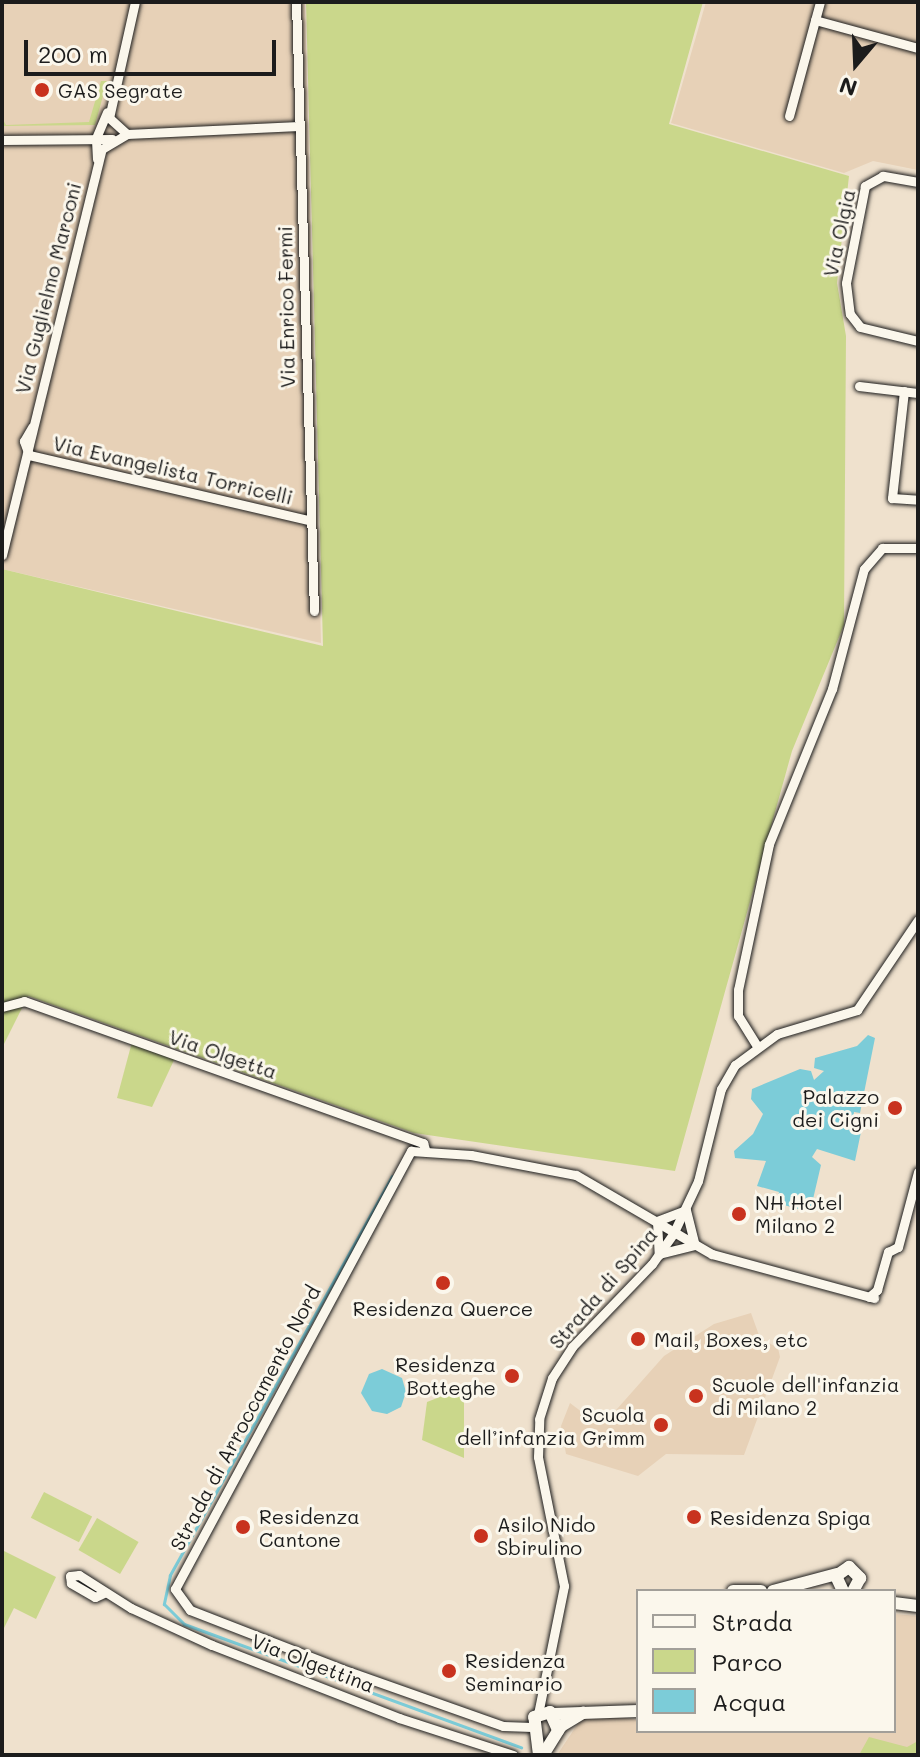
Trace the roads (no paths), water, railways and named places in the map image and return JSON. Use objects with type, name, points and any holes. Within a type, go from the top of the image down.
[{"type":"street","name":"Via Guglielmo Marconi","points":[[4,553],[97,163],[96,138],[110,105],[135,2]]},
{"type":"street","name":"Via Enrico Fermi","points":[[296,2],[314,611]]},
{"type":"street","points":[[789,116],[820,2]]},
{"type":"street","points":[[815,20],[918,48]]},
{"type":"street","points":[[110,105],[112,126],[127,134]]},
{"type":"street","points":[[2,140],[112,139],[127,134],[299,126]]},
{"type":"street","name":"Via Guglielmo Marconi","points":[[97,163],[112,139]]},
{"type":"street","name":"Via Olgia","points":[[918,182],[883,176],[865,186],[846,283],[850,314],[860,327],[918,341]]},
{"type":"street","points":[[859,386],[918,393]]},
{"type":"street","points":[[904,391],[892,498],[918,500]]},
{"type":"street","name":"Via Evangelista Torricelli","points":[[29,455],[309,520]]},
{"type":"street","points":[[757,1046],[738,1016],[738,990],[769,844],[832,689],[869,557],[888,547],[918,548]]},
{"type":"street","name":"Strada di Spina","points":[[547,1713],[544,1687],[564,1586],[539,1467],[541,1409],[552,1378],[572,1347],[659,1255],[674,1232],[686,1210],[721,1089],[735,1065],[777,1034],[857,1010],[918,920]]},
{"type":"street","name":"Via Olgetta","points":[[2,1007],[24,1001],[423,1143],[426,1152]]},
{"type":"street","name":"Strada di Arroccamento Nord","points":[[426,1152],[411,1151],[395,1177],[175,1589],[190,1610],[342,1669],[503,1726],[534,1730]]},
{"type":"street","points":[[426,1152],[548,1167],[592,1182],[695,1245],[744,1266],[871,1298],[877,1290],[888,1252],[898,1247],[918,1172]]},
{"type":"street","points":[[657,1221],[686,1210],[695,1245]]},
{"type":"street","points":[[657,1221],[659,1255],[695,1245]]},
{"type":"street","points":[[787,1589],[835,1582],[853,1569],[858,1588]]},
{"type":"street","name":"Via Olgettina","points":[[104,1593],[274,1669],[513,1755]]},
{"type":"street","points":[[896,1603],[918,1606]]},
{"type":"street","points":[[534,1730],[547,1713],[595,1709],[636,1711]]},
{"type":"street","points":[[541,1755],[554,1734],[595,1709]]},
{"type":"street","points":[[547,1713],[554,1734]]},
{"type":"street","points":[[534,1730],[554,1734]]},
{"type":"street","points":[[534,1730],[541,1755]]},
{"type":"water","points":[[868,1035],[875,1038],[860,1113],[854,1112],[852,1125],[862,1127],[855,1161],[817,1149],[812,1157],[821,1165],[810,1212],[776,1203],[779,1192],[757,1186],[766,1161],[735,1158],[734,1151],[753,1134],[763,1114],[751,1099],[752,1089],[800,1069],[811,1071],[814,1080],[824,1071],[814,1068],[815,1058],[857,1046]]},
{"type":"water","points":[[382,1369],[402,1378],[406,1392],[401,1407],[387,1414],[372,1411],[361,1393],[369,1374]]},
{"type":"waterway","points":[[392,1176],[170,1575],[164,1604],[184,1624],[521,1747]]},
{"type":"place","name":"GAS Segrate","points":[[42,90]]},
{"type":"place","name":"Palazzo dei Cigni","points":[[895,1108]]},
{"type":"place","name":"NH Hotel Milano 2","points":[[739,1214]]},
{"type":"place","name":"Residenza Querce","points":[[443,1283]]},
{"type":"place","name":"Mail, Boxes, etc","points":[[638,1339]]},
{"type":"place","name":"Residenza Botteghe","points":[[512,1376]]},
{"type":"place","name":"Scuole dell'infanzia di Milano 2","points":[[696,1396]]},
{"type":"place","name":"Scuola dell’infanzia Grimm","points":[[661,1425]]},
{"type":"place","name":"Residenza Spiga","points":[[694,1517]]},
{"type":"place","name":"Residenza Cantone","points":[[243,1527]]},
{"type":"place","name":"Asilo Nido Sbirulino","points":[[481,1536]]},
{"type":"place","name":"Residenza Seminario","points":[[449,1671]]}]
